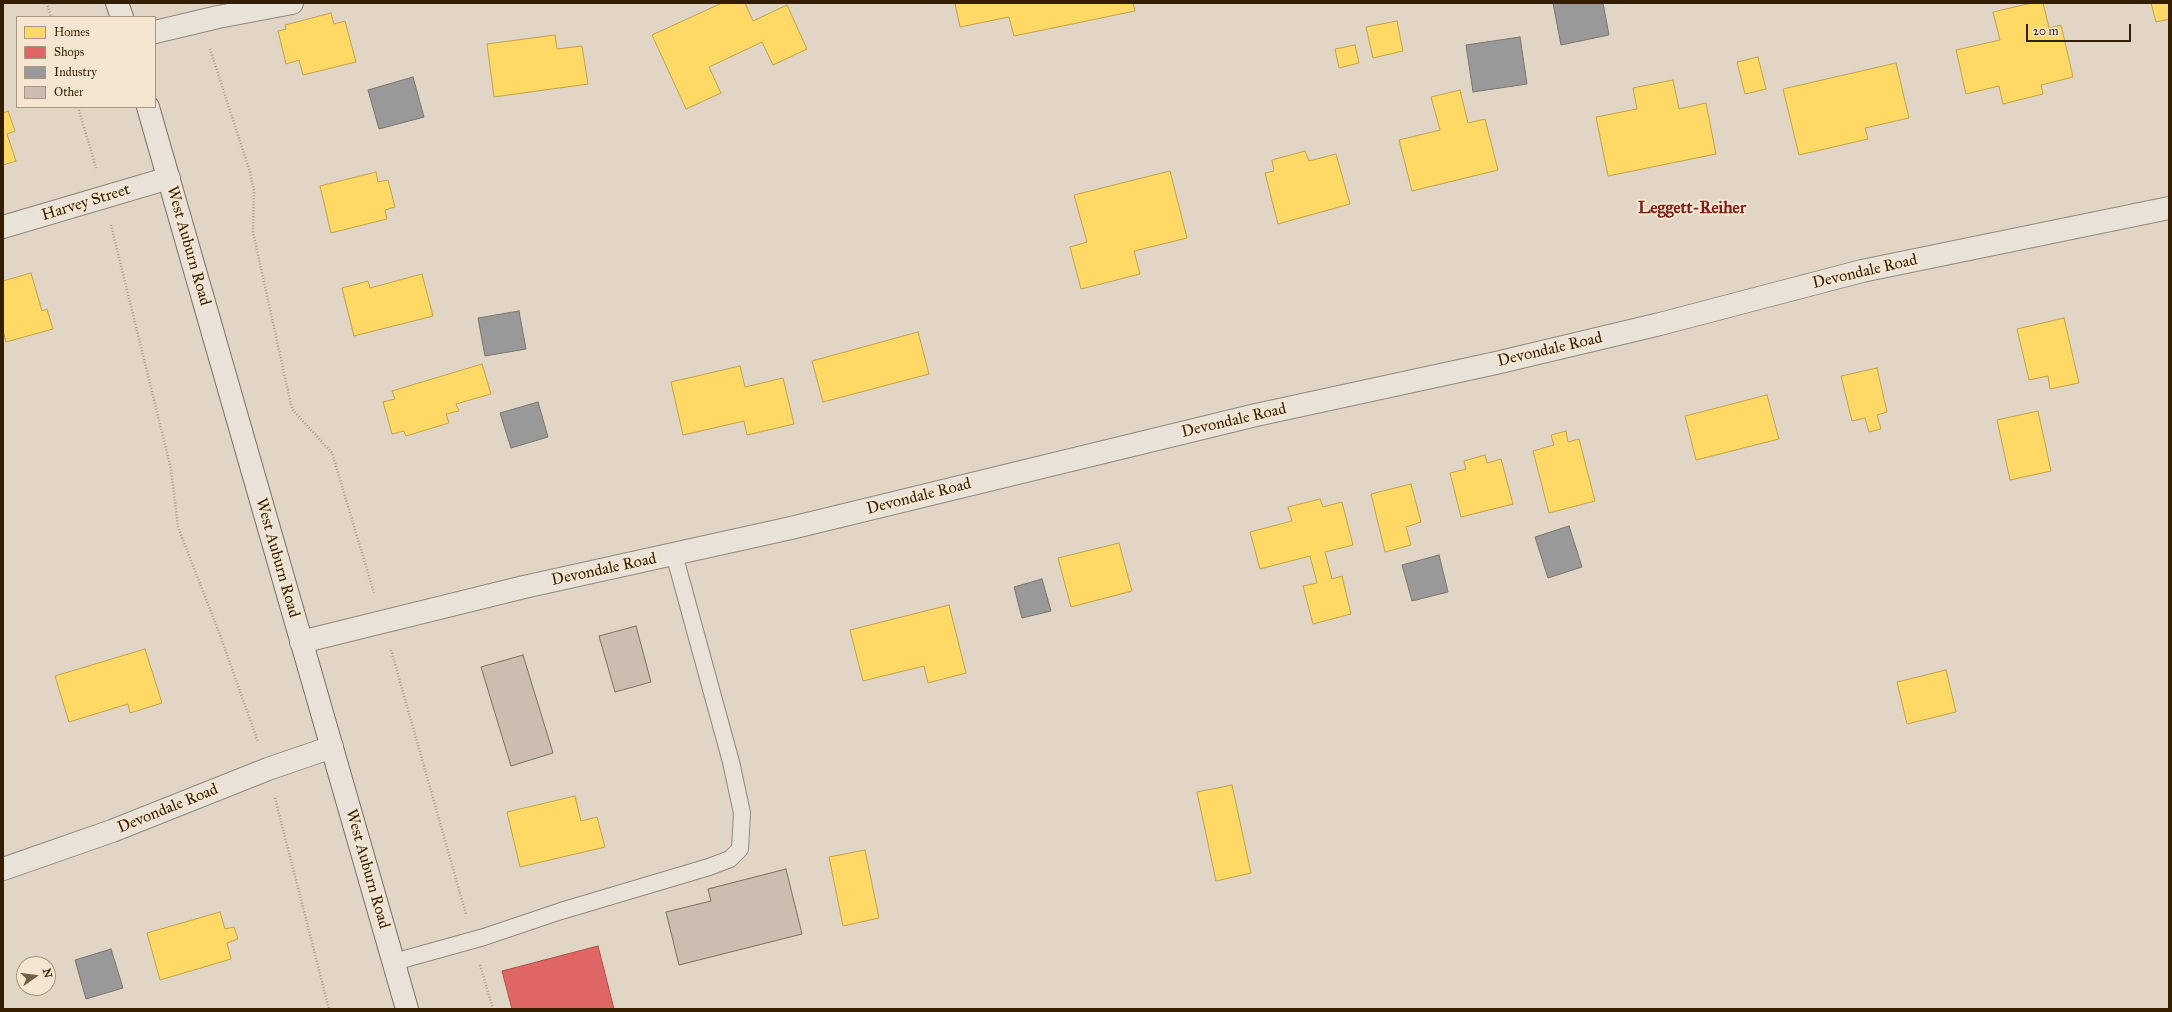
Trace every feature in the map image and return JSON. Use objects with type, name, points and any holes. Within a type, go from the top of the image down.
[{"type":"street","points":[[117,3],[122,16]]},
{"type":"street","points":[[156,32],[218,17],[292,3]]},
{"type":"street","name":"West Auburn Road","points":[[148,108],[407,1009]]},
{"type":"street","name":"Harvey Street","points":[[3,227],[169,178]]},
{"type":"street","name":"Devondale Road","points":[[301,642],[524,587],[674,554],[1256,415],[1496,363],[1660,324],[1862,271],[2169,208]]},
{"type":"street","name":"Devondale Road","points":[[3,869],[112,831],[268,769],[332,747]]},
{"type":"lane","points":[[394,962],[473,940],[561,911],[709,867],[730,859],[740,849],[742,813],[731,762],[674,554]]},
{"type":"path","points":[[47,3],[51,16]]},
{"type":"path","points":[[208,44],[250,172],[254,191],[253,232],[292,409],[332,453],[383,622],[493,1009]]},
{"type":"path","points":[[78,108],[104,196],[170,469],[178,527],[220,635],[268,769],[329,1009]]},
{"type":"building: Homes","points":[[722,3],[745,3],[753,21],[787,5],[807,49],[773,65],[762,42],[709,67],[721,93],[686,109],[652,35]]},
{"type":"building: Homes","points":[[955,3],[1133,3],[1135,11],[1014,36],[1009,17],[960,27]]},
{"type":"building: Homes","points":[[2032,3],[2043,3],[2049,28],[2061,25],[2073,77],[2041,85],[2043,94],[2003,104],[1999,86],[1966,94],[1956,50],[2000,40],[1993,12]]},
{"type":"building: Homes","points":[[2151,3],[2169,3],[2169,19],[2156,22]]},
{"type":"building: Homes","points":[[331,13],[334,24],[345,21],[356,62],[303,75],[299,60],[286,64],[278,31],[286,29],[285,25]]},
{"type":"building: Homes","points":[[1397,21],[1403,51],[1373,58],[1366,27]]},
{"type":"building: Homes","points":[[555,35],[557,49],[582,46],[588,84],[494,97],[487,44]]},
{"type":"building: Homes","points":[[1355,45],[1359,63],[1339,68],[1335,49]]},
{"type":"building: Homes","points":[[1758,57],[1766,89],[1745,94],[1737,62]]},
{"type":"building: Homes","points":[[1896,63],[1909,118],[1865,128],[1868,139],[1799,155],[1783,89]]},
{"type":"building: Homes","points":[[1673,80],[1679,109],[1706,103],[1716,154],[1608,176],[1596,117],[1637,109],[1633,88]]},
{"type":"building: Homes","points":[[1460,90],[1468,123],[1485,119],[1498,170],[1412,191],[1399,140],[1440,130],[1431,97]]},
{"type":"building: Homes","points":[[8,111],[15,131],[7,134],[16,161],[3,165],[3,113]]},
{"type":"building: Homes","points":[[1305,151],[1309,161],[1336,154],[1350,204],[1278,224],[1265,173],[1274,171],[1272,160]]},
{"type":"building: Homes","points":[[1170,171],[1187,238],[1134,251],[1140,274],[1081,289],[1070,247],[1087,242],[1074,195]]},
{"type":"building: Homes","points":[[376,172],[378,182],[388,180],[395,207],[385,210],[387,219],[331,233],[320,186]]},
{"type":"building: Homes","points":[[31,273],[42,311],[47,309],[53,329],[6,342],[3,331],[3,281]]},
{"type":"building: Homes","points":[[422,274],[433,316],[354,336],[342,288],[368,281],[370,288]]},
{"type":"building: Homes","points":[[2064,318],[2079,383],[2050,389],[2048,376],[2029,380],[2017,329]]},
{"type":"building: Homes","points":[[918,332],[929,374],[823,402],[812,361]]},
{"type":"building: Homes","points":[[482,364],[491,394],[456,404],[459,411],[446,414],[449,423],[406,436],[404,431],[392,434],[383,402],[395,399],[392,391]]},
{"type":"building: Homes","points":[[740,366],[745,387],[783,378],[794,424],[747,435],[744,421],[683,435],[671,382]]},
{"type":"building: Homes","points":[[1877,368],[1887,412],[1877,415],[1881,429],[1869,432],[1865,418],[1852,421],[1841,376]]},
{"type":"building: Homes","points":[[1767,395],[1779,439],[1696,460],[1685,416]]},
{"type":"building: Homes","points":[[2038,411],[2051,471],[2010,480],[1997,420]]},
{"type":"building: Homes","points":[[1566,431],[1568,442],[1579,439],[1595,501],[1549,513],[1533,451],[1554,445],[1551,435]]},
{"type":"building: Homes","points":[[1485,455],[1487,463],[1501,459],[1513,504],[1461,517],[1450,473],[1466,469],[1464,461]]},
{"type":"building: Homes","points":[[1411,484],[1421,522],[1406,527],[1411,545],[1385,552],[1371,494]]},
{"type":"building: Homes","points":[[1320,499],[1323,507],[1342,502],[1353,545],[1325,552],[1332,579],[1342,576],[1351,614],[1313,624],[1303,586],[1317,583],[1310,556],[1260,569],[1250,532],[1292,521],[1288,507]]},
{"type":"building: Homes","points":[[1119,543],[1132,591],[1071,607],[1058,558]]},
{"type":"building: Homes","points":[[949,605],[966,673],[928,683],[924,666],[863,681],[850,630]]},
{"type":"building: Homes","points":[[145,649],[162,703],[130,713],[128,704],[69,722],[55,676]]},
{"type":"building: Homes","points":[[1946,670],[1956,712],[1907,724],[1897,682]]},
{"type":"building: Homes","points":[[1232,785],[1251,873],[1216,881],[1197,792]]},
{"type":"building: Homes","points":[[575,796],[581,821],[597,817],[605,847],[520,867],[507,812]]},
{"type":"building: Homes","points":[[865,850],[879,918],[843,926],[829,857]]},
{"type":"building: Homes","points":[[220,912],[225,929],[234,927],[238,939],[227,943],[231,959],[160,980],[147,933]]},
{"type":"building: Shops","points":[[598,946],[614,1009],[512,1009],[502,971]]},
{"type":"building: Industry","points":[[1553,3],[1603,3],[1609,35],[1561,45]]},
{"type":"building: Industry","points":[[1520,37],[1527,84],[1473,92],[1466,45]]},
{"type":"building: Industry","points":[[413,77],[424,117],[379,129],[368,90]]},
{"type":"building: Industry","points":[[519,311],[526,349],[485,356],[478,318]]},
{"type":"building: Industry","points":[[538,402],[548,437],[511,448],[500,413]]},
{"type":"building: Industry","points":[[1569,526],[1582,567],[1548,578],[1535,537]]},
{"type":"building: Industry","points":[[1439,555],[1448,592],[1412,601],[1402,565]]},
{"type":"building: Industry","points":[[1042,579],[1051,611],[1022,618],[1014,587]]},
{"type":"building: Industry","points":[[111,949],[123,988],[86,999],[75,960]]},
{"type":"building: Other","points":[[636,626],[651,682],[615,692],[599,636]]},
{"type":"building: Other","points":[[523,655],[553,753],[511,766],[481,667]]},
{"type":"building: Other","points":[[786,869],[802,934],[679,965],[666,912],[711,901],[708,889]]},
{"type":"district","name":"Leggett-Reiher","points":[[1692,209]]}]
